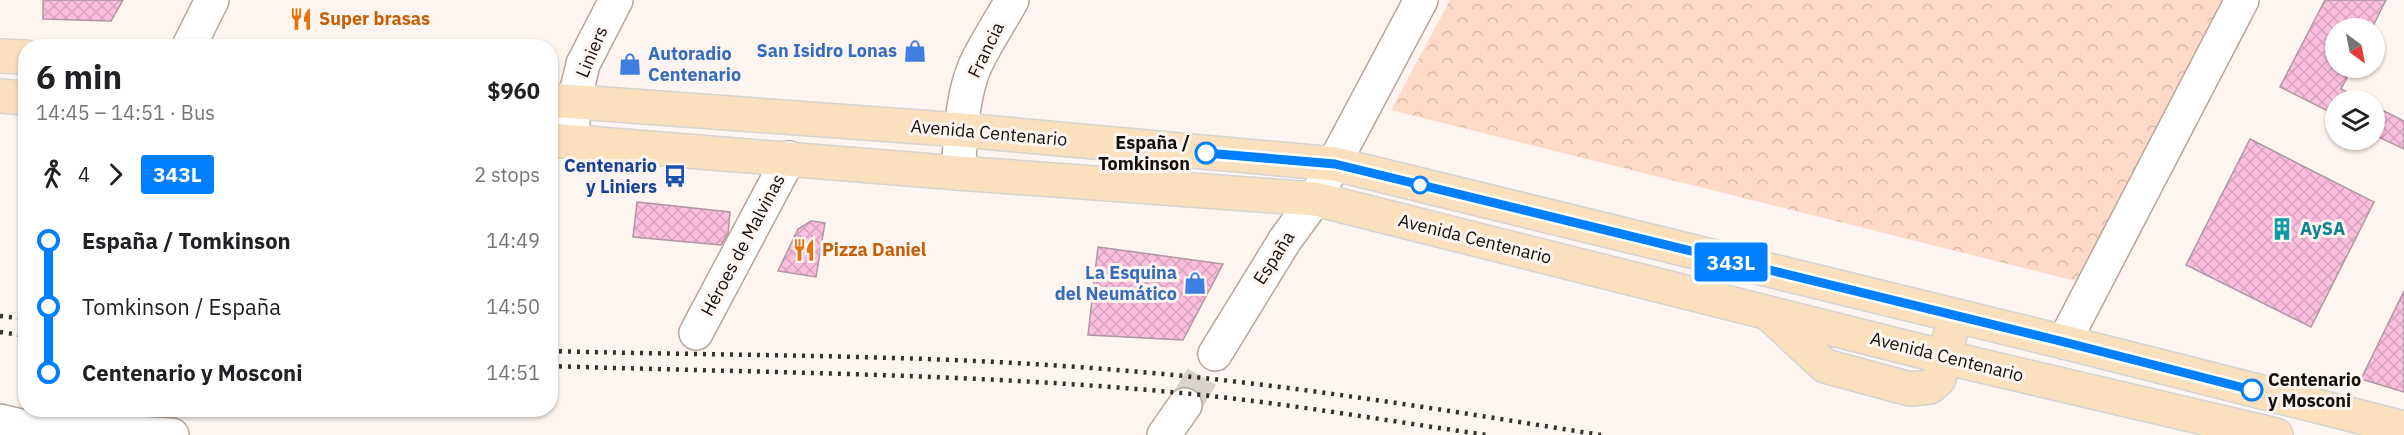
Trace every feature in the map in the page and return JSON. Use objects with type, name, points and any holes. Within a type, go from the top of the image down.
[{"type":"main road","points":[[0,56],[18,57]]},
{"type":"main road","points":[[0,96],[18,97]]},
{"type":"main road","name":"Avenida Centenario","points":[[562,101],[961,130],[1335,164],[2064,342],[2404,428]]},
{"type":"main road","name":"Avenida Centenario","points":[[561,141],[1315,199],[1766,312],[1825,366],[1910,389],[1929,387],[1939,379],[1944,357],[2276,435]]},
{"type":"main road","points":[[1944,357],[1955,317]]},
{"type":"street","points":[[192,39],[212,0]]},
{"type":"street","name":"Liniers","points":[[561,141],[562,101],[616,0]]},
{"type":"street","name":"Francia","points":[[958,173],[961,130],[975,67],[1011,0]]},
{"type":"street","name":"España","points":[[1215,354],[1285,240],[1315,199],[1421,0]]},
{"type":"street","points":[[2064,342],[2242,0]]},
{"type":"street","name":"Héroes de Malvinas","points":[[696,333],[789,158]]},
{"type":"street","points":[[1164,435],[1185,405]]},
{"type":"street","points":[[0,421],[30,428],[172,435]]},
{"type":"green space","points":[[1450,0],[2230,0],[2084,283],[1391,110]]},
{"type":"building","points":[[43,0],[123,0],[111,21],[43,19]]},
{"type":"building","points":[[2325,0],[2386,0],[2377,18],[2325,18],[2325,78],[2347,78],[2341,89],[2343,90],[2325,90],[2325,110],[2280,87]]},
{"type":"building","points":[[2385,112],[2404,121],[2404,149],[2385,140]]},
{"type":"building","name":"AySA","points":[[2250,139],[2374,202],[2311,327],[2186,265]]},
{"type":"building","points":[[637,202],[730,212],[728,234],[721,245],[633,237]]},
{"type":"building","name":"Pizza Daniel","points":[[811,221],[825,223],[816,277],[778,271],[798,229]]},
{"type":"building","points":[[1098,247],[1223,264],[1183,340],[1088,335]]},
{"type":"building","points":[[2404,291],[2404,392],[2361,379]]},
{"type":"tunnel","points":[[1185,405],[1215,354]]},
{"type":"railway","points":[[0,316],[18,318]]},
{"type":"railway","points":[[0,332],[18,335]]},
{"type":"railway","points":[[558,351],[956,360],[1155,373],[1283,387],[1601,435]]},
{"type":"railway","points":[[558,366],[952,378],[1112,387],[1266,403],[1487,435]]},
{"type":"bus line","name":"343L","points":[[1206,153],[1335,164],[2252,390]]},
{"type":"place","name":"Super brasas","points":[[301,19]]},
{"type":"place","name":"San Isidro Lonas","points":[[915,51]]},
{"type":"place","name":"Autoradio Centenario","points":[[630,64]]},
{"type":"place","name":"España / Tomkinson","points":[[1206,153]]},
{"type":"place","name":"Centenario y Liniers","points":[[675,176]]},
{"type":"place","name":"AySA","points":[[2282,229]]},
{"type":"place","name":"Pizza Daniel","points":[[804,250]]},
{"type":"place","name":"La Esquina del Neumático","points":[[1195,283]]},
{"type":"place","name":"Centenario y Mosconi","points":[[2252,390]]}]
